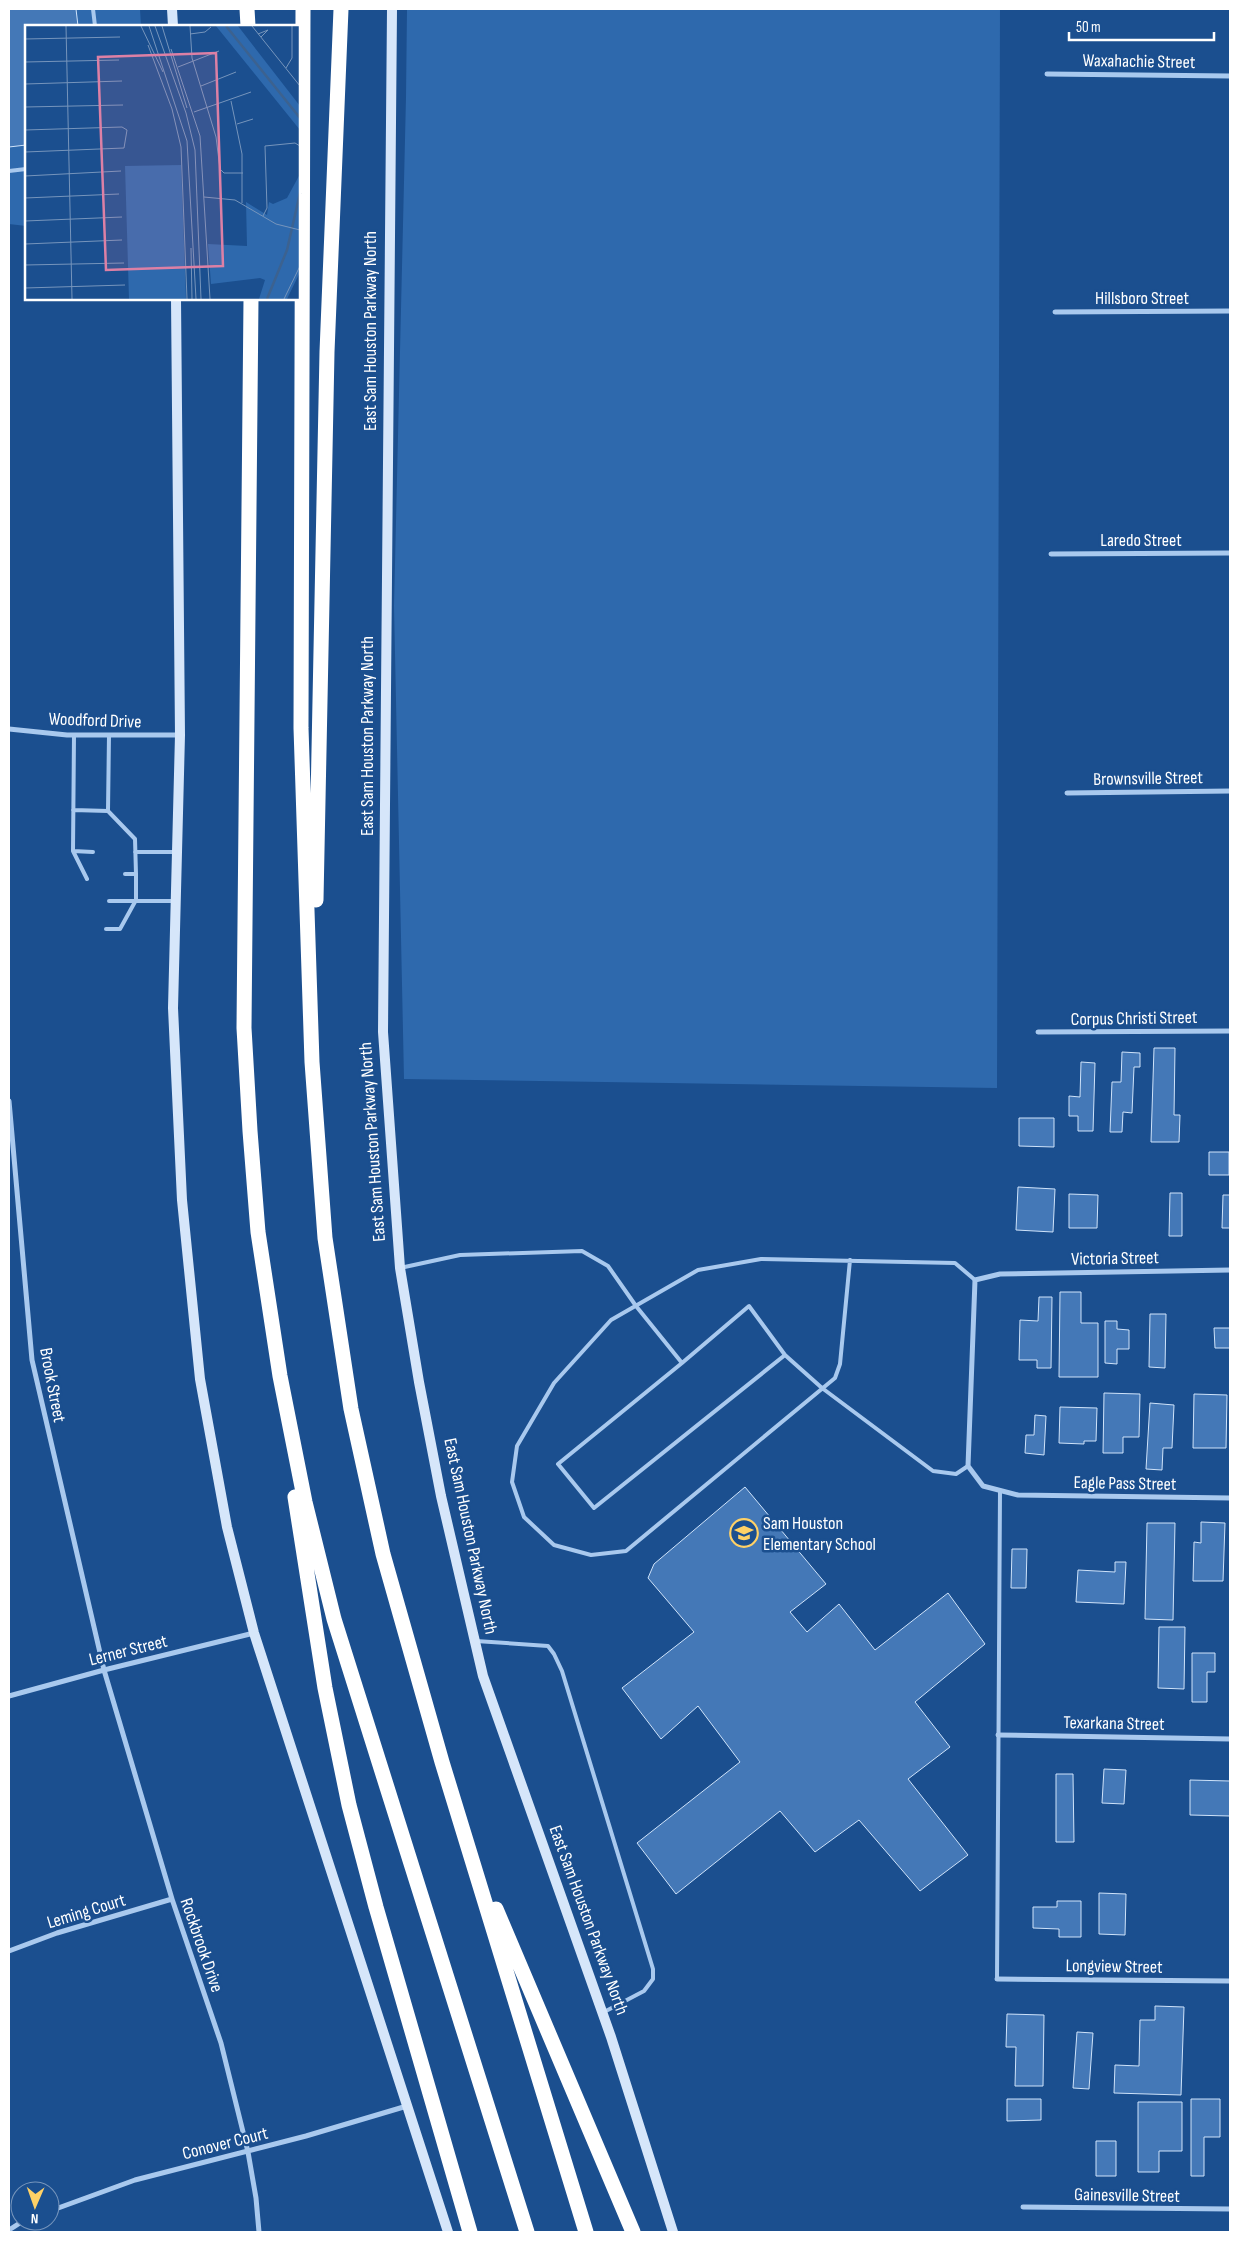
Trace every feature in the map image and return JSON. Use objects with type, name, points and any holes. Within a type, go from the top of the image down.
[{"type":"highway","points":[[247,9],[248,25]]},
{"type":"highway","points":[[254,9],[254,25]]},
{"type":"highway","points":[[303,9],[301,728],[312,1062],[317,1152],[325,1238],[351,1409],[383,1554],[414,1669],[586,2232]]},
{"type":"highway","points":[[312,1062],[327,352],[341,9]]},
{"type":"highway","points":[[251,300],[244,1028],[258,1232],[280,1376],[304,1560],[325,1688],[349,1805],[376,1907],[470,2232]]},
{"type":"highway","points":[[280,1376],[305,1502],[334,1618],[527,2232]]},
{"type":"highway","points":[[464,1835],[633,2232]]},
{"type":"main road","points":[[172,9],[173,25]]},
{"type":"main road","name":"East Sam Houston Parkway North","points":[[392,9],[384,1032],[400,1268],[432,1448],[483,1676],[602,2013],[673,2232]]},
{"type":"main road","points":[[176,300],[180,735],[173,1008],[181,1190],[200,1379],[227,1527],[254,1633],[448,2232]]},
{"type":"street","name":"Waxahachie Street","points":[[1047,74],[1230,76]]},
{"type":"street","name":"Hillsboro Street","points":[[1055,312],[1230,311]]},
{"type":"street","name":"Laredo Street","points":[[1051,554],[1230,553]]},
{"type":"street","name":"Woodford Drive","points":[[9,729],[74,735],[180,735]]},
{"type":"street","name":"Brownsville Street","points":[[1066,793],[1230,791]]},
{"type":"street","name":"Corpus Christi Street","points":[[1038,1032],[1230,1030]]},
{"type":"street","name":"Brook Street","points":[[9,1101],[32,1360],[104,1670]]},
{"type":"street","name":"Victoria Street","points":[[975,1280],[1000,1274],[1230,1270]]},
{"type":"street","points":[[968,1466],[975,1280]]},
{"type":"street","name":"Eagle Pass Street","points":[[968,1466],[983,1486],[1018,1496],[1230,1498]]},
{"type":"street","name":"Lerner Street","points":[[9,1696],[104,1670],[254,1633]]},
{"type":"street","name":"Rockbrook Drive","points":[[104,1670],[172,1899],[220,2043],[248,2152],[256,2198],[259,2232]]},
{"type":"street","name":"Texarkana Street","points":[[998,1736],[1230,1739]]},
{"type":"street","name":"Leming Court","points":[[9,1952],[57,1933],[172,1899]]},
{"type":"street","name":"Longview Street","points":[[996,1979],[1230,1981]]},
{"type":"street","name":"Conover Court","points":[[60,2207],[135,2180],[248,2152],[408,2106]]},
{"type":"street","name":"Gainesville Street","points":[[1023,2207],[1230,2210]]},
{"type":"lane","points":[[93,9],[95,25]]},
{"type":"lane","points":[[9,171],[25,169]]},
{"type":"lane","points":[[74,735],[73,851],[87,879]]},
{"type":"lane","points":[[108,811],[110,735]]},
{"type":"lane","points":[[73,810],[108,811],[135,839],[136,900],[120,929],[106,929]]},
{"type":"lane","points":[[73,851],[93,852]]},
{"type":"lane","points":[[135,852],[177,852]]},
{"type":"lane","points":[[125,874],[136,874]]},
{"type":"lane","points":[[109,902],[136,900],[176,901]]},
{"type":"lane","points":[[400,1268],[460,1255],[582,1251],[608,1266],[636,1306],[682,1363]]},
{"type":"lane","points":[[850,1260],[840,1364],[835,1378],[626,1551],[591,1555],[554,1545],[524,1517],[512,1482],[517,1446],[554,1383],[611,1320],[698,1270],[761,1259],[850,1260],[956,1262],[975,1280]]},
{"type":"lane","points":[[785,1355],[594,1508],[558,1464],[749,1306],[785,1355],[822,1388],[932,1471],[956,1474],[968,1466]]},
{"type":"lane","points":[[996,1979],[1000,1491]]},
{"type":"lane","points":[[475,1641],[548,1646],[562,1671],[653,1968],[653,1978],[644,1991],[602,2013]]},
{"type":"shaded area","points":[[9,9],[140,9],[141,25],[25,25],[25,226],[9,224]]},
{"type":"shaded area","points":[[407,9],[1000,9],[997,1088],[404,1079],[394,606]]},
{"type":"building","points":[[9,9],[76,9],[78,25],[25,25],[25,145],[9,147]]},
{"type":"building","points":[[1154,1048],[1175,1048],[1174,1115],[1180,1115],[1179,1142],[1151,1142]]},
{"type":"building","points":[[1122,1052],[1140,1053],[1140,1067],[1134,1067],[1132,1113],[1123,1112],[1122,1132],[1110,1132],[1112,1082],[1121,1082]]},
{"type":"building","points":[[1081,1062],[1095,1063],[1093,1131],[1078,1131],[1078,1116],[1069,1116],[1069,1096],[1080,1097]]},
{"type":"building","points":[[1019,1118],[1054,1118],[1054,1147],[1019,1146]]},
{"type":"building","points":[[1209,1152],[1229,1152],[1229,1175],[1209,1175]]},
{"type":"building","points":[[1018,1187],[1055,1189],[1053,1232],[1016,1230]]},
{"type":"building","points":[[1170,1193],[1182,1193],[1182,1236],[1169,1236]]},
{"type":"building","points":[[1069,1194],[1098,1195],[1097,1228],[1069,1228]]},
{"type":"building","points":[[1223,1195],[1230,1195],[1230,1228],[1222,1228]]},
{"type":"building","points":[[1060,1292],[1081,1292],[1081,1323],[1098,1323],[1098,1377],[1059,1377]]},
{"type":"building","points":[[1039,1297],[1052,1297],[1051,1368],[1037,1368],[1037,1360],[1019,1360],[1020,1320],[1038,1321]]},
{"type":"building","points":[[1150,1314],[1166,1314],[1165,1368],[1149,1367]]},
{"type":"building","points":[[1105,1321],[1117,1321],[1117,1329],[1129,1330],[1129,1349],[1117,1349],[1117,1364],[1105,1363]]},
{"type":"building","points":[[1214,1328],[1230,1328],[1230,1348],[1215,1348]]},
{"type":"building","points":[[1104,1393],[1140,1394],[1139,1437],[1123,1437],[1123,1453],[1103,1453]]},
{"type":"building","points":[[1194,1394],[1227,1395],[1226,1448],[1193,1448]]},
{"type":"building","points":[[1150,1403],[1174,1405],[1172,1448],[1163,1448],[1162,1470],[1146,1469]]},
{"type":"building","points":[[1060,1407],[1097,1408],[1096,1441],[1084,1441],[1084,1444],[1059,1443]]},
{"type":"building","points":[[1035,1415],[1046,1416],[1044,1455],[1025,1453],[1026,1435],[1034,1435]]},
{"type":"building","points":[[745,1487],[826,1584],[790,1612],[807,1632],[839,1604],[875,1650],[948,1593],[985,1644],[915,1702],[950,1747],[908,1779],[968,1855],[920,1891],[859,1820],[815,1852],[780,1811],[676,1894],[637,1843],[740,1762],[698,1706],[661,1739],[622,1688],[694,1632],[648,1578],[654,1564]]},
{"type":"building","points":[[1201,1522],[1225,1523],[1223,1581],[1193,1581],[1194,1542],[1201,1543]]},
{"type":"building","points":[[1147,1523],[1175,1523],[1173,1620],[1145,1619]]},
{"type":"building","points":[[1012,1549],[1027,1549],[1026,1588],[1011,1588]]},
{"type":"building","points":[[1115,1562],[1126,1562],[1124,1604],[1076,1602],[1078,1570],[1115,1572]]},
{"type":"building","points":[[1159,1627],[1185,1627],[1184,1689],[1158,1688]]},
{"type":"building","points":[[1192,1653],[1215,1653],[1215,1672],[1207,1672],[1207,1702],[1192,1702]]},
{"type":"building","points":[[1104,1769],[1126,1770],[1124,1804],[1102,1803]]},
{"type":"building","points":[[1056,1774],[1073,1774],[1074,1842],[1056,1842]]},
{"type":"building","points":[[1190,1780],[1230,1781],[1230,1816],[1190,1815]]},
{"type":"building","points":[[1099,1893],[1126,1894],[1125,1935],[1099,1934]]},
{"type":"building","points":[[1057,1901],[1081,1901],[1081,1937],[1059,1937],[1059,1929],[1033,1928],[1033,1907],[1057,1907]]},
{"type":"building","points":[[1155,2006],[1184,2007],[1181,2095],[1114,2093],[1115,2065],[1139,2066],[1140,2020],[1155,2020]]},
{"type":"building","points":[[1007,2014],[1044,2015],[1043,2086],[1015,2086],[1016,2047],[1006,2047]]},
{"type":"building","points":[[1077,2032],[1093,2033],[1089,2089],[1073,2088]]},
{"type":"building","points":[[1007,2099],[1041,2099],[1041,2120],[1007,2121]]},
{"type":"building","points":[[1191,2099],[1220,2099],[1220,2137],[1204,2137],[1204,2176],[1191,2176]]},
{"type":"building","points":[[1138,2102],[1182,2102],[1182,2151],[1159,2151],[1159,2172],[1138,2172]]},
{"type":"building","points":[[1096,2141],[1116,2141],[1116,2176],[1096,2176]]},
{"type":"place","name":"Sam Houston Elementary School","points":[[744,1533]]}]
